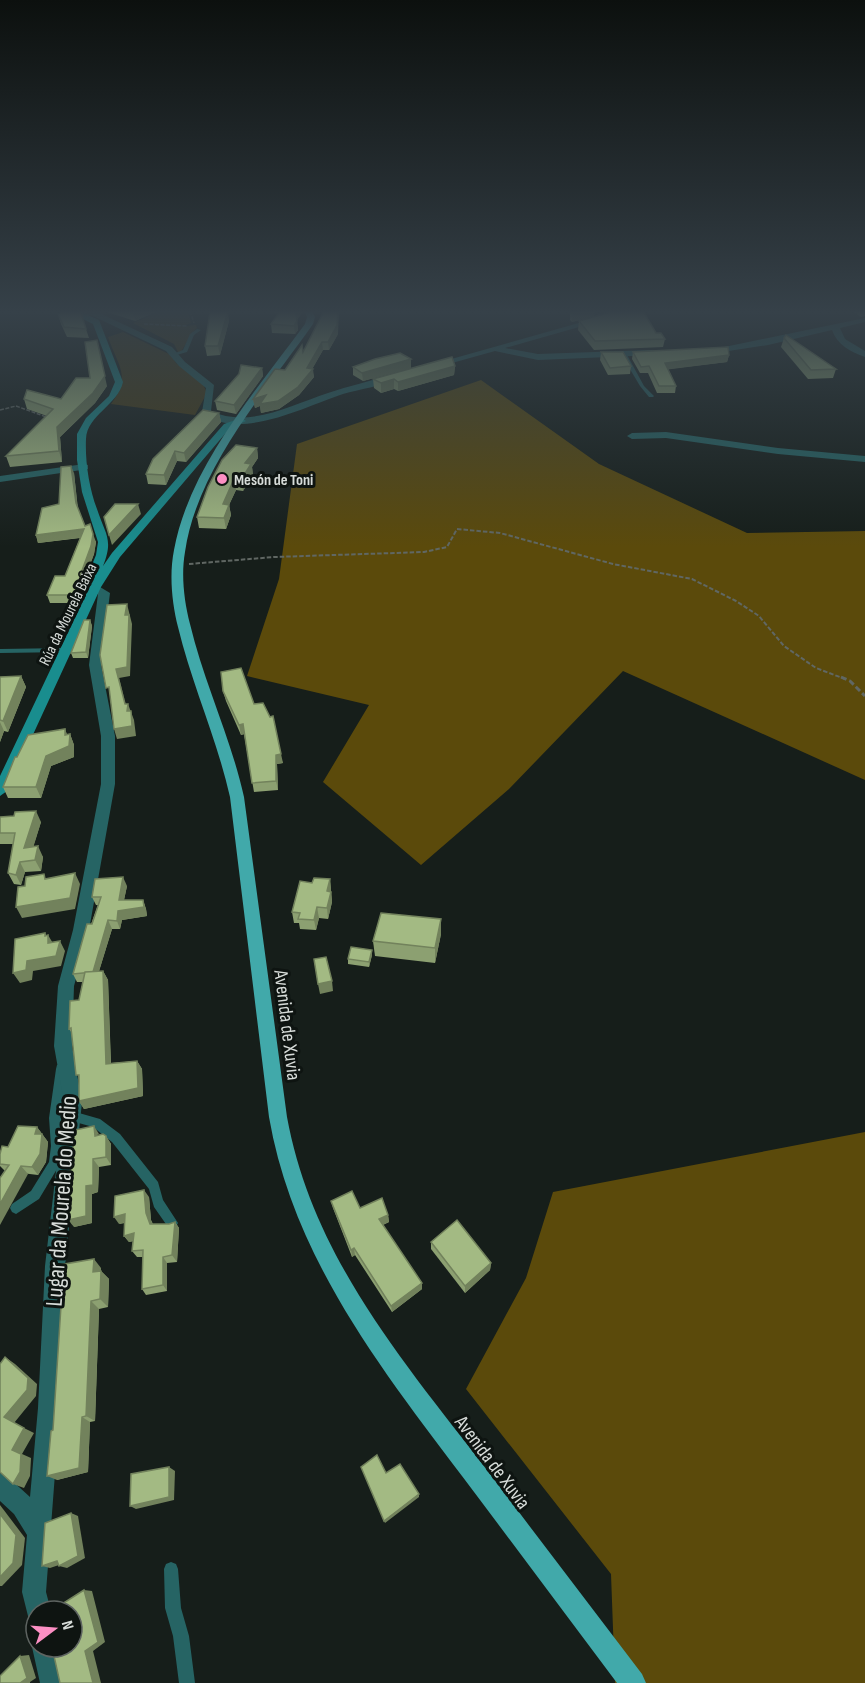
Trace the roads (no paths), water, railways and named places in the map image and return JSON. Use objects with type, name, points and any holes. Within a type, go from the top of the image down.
[{"type":"main road","name":"Avenida de Xuvia","points":[[263,390],[241,421],[196,497],[183,534],[177,565],[178,591],[187,637],[229,759],[237,797],[278,1117],[287,1164],[299,1201],[317,1242],[384,1354],[633,1683]]},
{"type":"street","points":[[95,587],[93,578],[104,548],[104,541],[91,507],[84,467],[82,434],[86,426],[111,400],[117,390]]},
{"type":"street","points":[[210,390],[206,407],[210,414],[241,421],[279,415],[351,390]]},
{"type":"street","name":"Rúa da Mourela Baixa","points":[[0,791],[95,587],[116,555],[227,426],[241,421]]},
{"type":"street","points":[[632,436],[666,435],[778,452],[865,459]]},
{"type":"street","points":[[0,479],[84,467]]},
{"type":"street","name":"Lugar da Mourela do Medio","points":[[35,1599],[34,1592],[49,1408],[55,1266],[74,1102],[63,1046],[66,986],[81,930],[108,784],[108,736],[95,665],[104,593],[95,587]]},
{"type":"street","points":[[0,1485],[22,1506],[39,1532]]},
{"type":"street","points":[[48,1659],[53,1683]]},
{"type":"lane","points":[[645,390],[651,396]]},
{"type":"lane","points":[[0,651],[66,650]]},
{"type":"lane","points":[[16,1208],[35,1195],[54,1164],[57,1146],[55,1118],[63,1046]]},
{"type":"lane","points":[[72,1116],[96,1123],[116,1138],[154,1186],[159,1203],[172,1223]]},
{"type":"lane","points":[[171,1569],[173,1608],[181,1636],[187,1683]]},
{"type":"place","name":"Mesón de Toni","points":[[222,479]]}]
